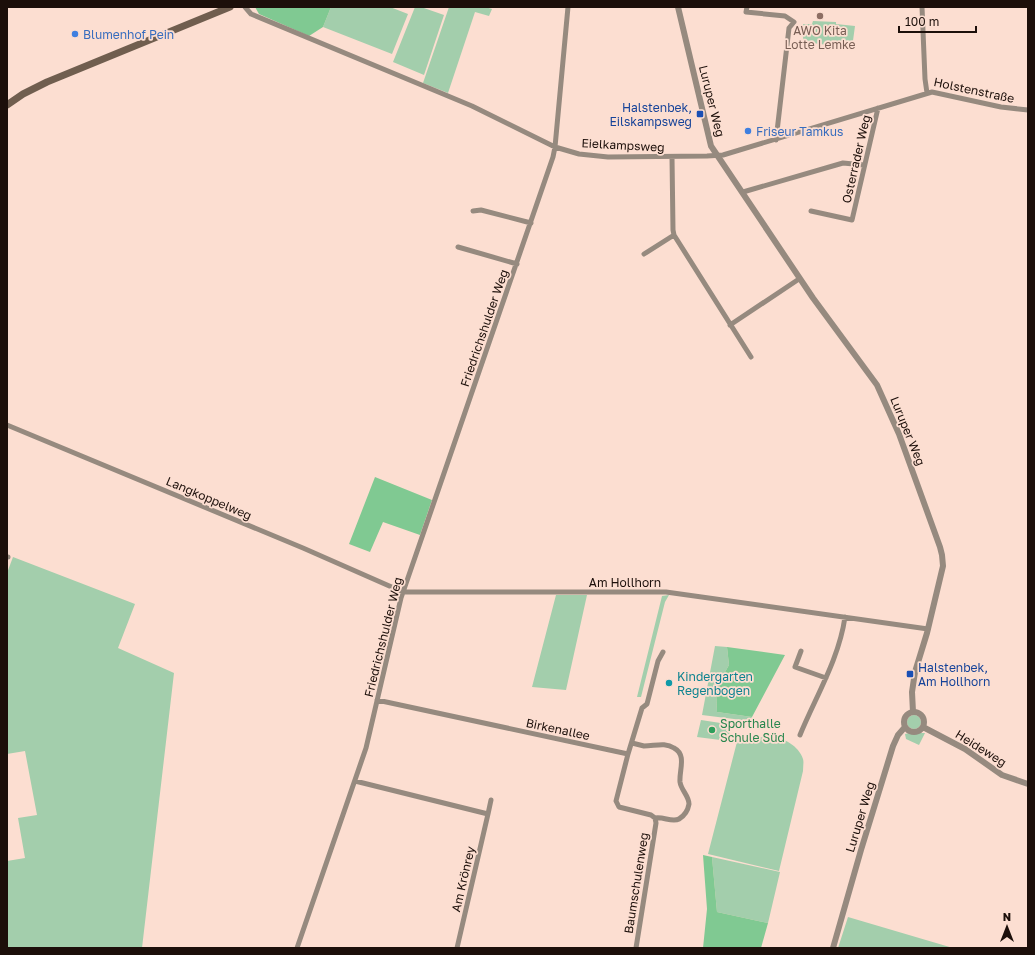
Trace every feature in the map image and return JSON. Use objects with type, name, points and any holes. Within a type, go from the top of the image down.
[{"type":"main road","points":[[7,105],[23,94],[47,82],[217,10],[230,7]]},
{"type":"street","name":"Eielkampsweg","points":[[244,7],[251,14],[472,106],[555,147],[579,154],[608,157],[723,155],[927,93]]},
{"type":"street","name":"Friedrichshulder Weg","points":[[297,948],[366,748],[403,592],[553,157],[568,7]]},
{"type":"street","name":"Luruper Weg","points":[[678,7],[711,146],[800,279],[877,385],[899,434],[940,547],[943,560],[942,573],[928,629],[913,679],[913,712]]},
{"type":"street","points":[[747,7],[746,12],[785,16],[794,22],[789,28],[776,140]]},
{"type":"street","name":"Holstenstraße","points":[[922,7],[924,79],[927,93],[936,92],[1001,107],[1028,110]]},
{"type":"street","name":"Osterrader Weg","points":[[811,211],[852,220],[878,108]]},
{"type":"street","points":[[672,157],[674,235],[751,358]]},
{"type":"street","points":[[743,192],[843,164],[864,165]]},
{"type":"street","points":[[473,211],[481,210],[531,223]]},
{"type":"street","points":[[644,254],[674,235]]},
{"type":"street","name":"Friedrichshulder Weg","points":[[458,247],[517,264]]},
{"type":"street","points":[[730,325],[800,279]]},
{"type":"street","name":"Langkoppelweg","points":[[7,425],[303,548],[403,592]]},
{"type":"street","name":"Am Hollhorn","points":[[403,592],[666,592],[928,629]]},
{"type":"street","points":[[800,735],[836,655],[845,617]]},
{"type":"street","points":[[801,650],[794,667],[826,678]]},
{"type":"street","points":[[628,754],[642,708],[647,704],[658,661],[663,652]]},
{"type":"street","name":"Birkenallee","points":[[377,700],[628,754]]},
{"type":"street","points":[[913,712],[920,714],[924,721],[923,727],[918,732],[907,730],[904,724],[907,714],[913,712]]},
{"type":"street","name":"Luruper Weg","points":[[833,948],[893,746],[898,735],[905,727]]},
{"type":"street","name":"Heideweg","points":[[923,727],[965,749],[1002,775],[1028,784]]},
{"type":"street","points":[[632,743],[644,746],[664,744],[676,748],[682,759],[681,784],[689,801],[687,810],[679,819],[676,820],[658,817],[655,818]]},
{"type":"street","name":"Baumschulenweg","points":[[628,754],[616,802],[619,807],[651,815],[655,818],[656,823],[636,948]]},
{"type":"street","points":[[355,780],[488,814]]},
{"type":"street","name":"Am Krönrey","points":[[457,948],[491,800]]},
{"type":"green space","points":[[255,7],[331,7],[323,27],[309,36],[259,14]]},
{"type":"green space","points":[[331,7],[390,7],[408,14],[392,54],[323,27]]},
{"type":"green space","points":[[415,7],[421,7],[444,15],[424,75],[393,62]]},
{"type":"green space","points":[[449,7],[485,7],[492,9],[489,16],[475,12],[448,93],[423,83]]},
{"type":"green space","points":[[813,21],[836,22],[836,24],[855,26],[852,48],[804,42],[802,32],[803,24],[812,24]]},
{"type":"green space","points":[[375,477],[432,500],[420,535],[383,522],[370,552],[349,544]]},
{"type":"green space","points":[[13,557],[135,604],[118,648],[174,673],[142,948],[7,948],[7,861],[25,858],[18,818],[37,815],[25,751],[7,754],[7,573]]},
{"type":"green space","points":[[556,595],[587,595],[566,690],[532,687]]},
{"type":"green space","points":[[669,595],[665,602],[641,697],[637,697],[662,596]]},
{"type":"green space","points":[[715,646],[727,647],[729,665],[716,688],[717,712],[752,717],[750,721],[702,715]]},
{"type":"green space","points":[[727,647],[785,655],[752,717],[717,712],[716,688],[729,665]]},
{"type":"green space","points":[[914,715],[919,717],[921,722],[919,727],[914,729],[909,727],[907,722],[909,717]]},
{"type":"green space","name":"Sporthalle Schule Süd","points":[[701,720],[727,724],[726,731],[730,731],[728,741],[697,737]]},
{"type":"green space","points":[[925,733],[919,745],[906,739],[905,734]]},
{"type":"green space","points":[[776,737],[794,746],[801,754],[803,759],[803,771],[779,871],[708,854],[738,738],[748,739]]},
{"type":"green space","points":[[703,855],[712,857],[717,912],[768,923],[761,948],[703,948],[707,909]]},
{"type":"green space","points":[[712,857],[780,872],[768,923],[717,912]]},
{"type":"green space","points":[[848,917],[953,948],[838,948]]},
{"type":"place","name":"AWO Kita Lotte Lemke","points":[[820,16]]},
{"type":"place","name":"Blumenhof Pein","points":[[75,34]]},
{"type":"place","name":"Halstenbek, Eilskampsweg","points":[[700,114]]},
{"type":"place","name":"Friseur Tamkus","points":[[748,131]]},
{"type":"place","name":"Halstenbek, Am Hollhorn","points":[[910,674]]},
{"type":"place","name":"Kindergarten Regenbogen","points":[[669,683]]},
{"type":"place","name":"Sporthalle Schule Süd","points":[[712,730]]}]
